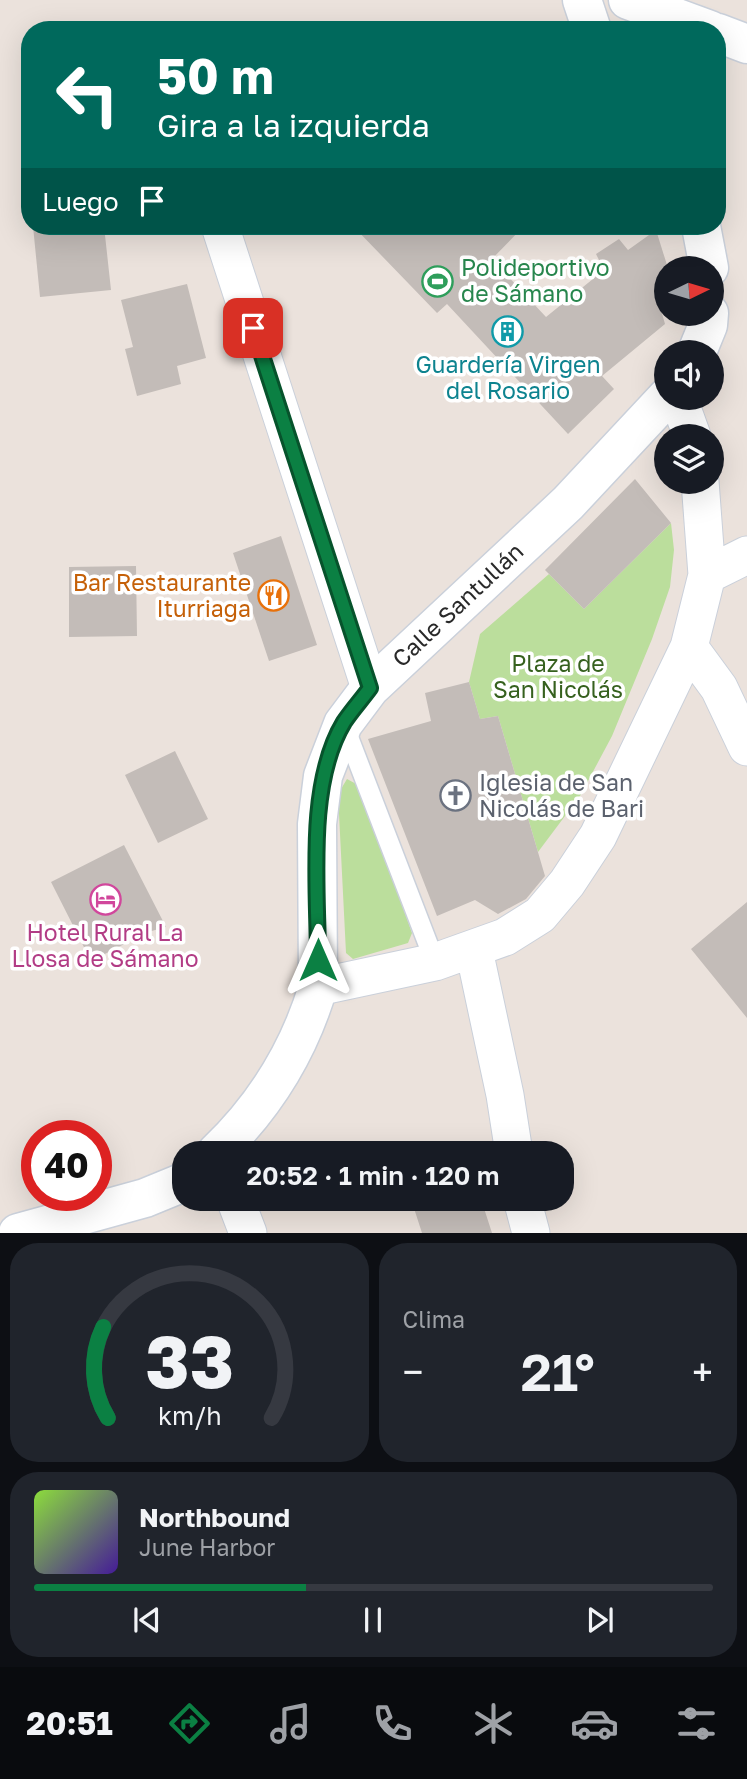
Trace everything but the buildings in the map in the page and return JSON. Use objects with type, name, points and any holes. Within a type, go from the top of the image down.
[{"type":"street","points":[[582,0],[589,21]]},
{"type":"street","points":[[628,0],[685,21]]},
{"type":"street","points":[[726,36],[747,44]]},
{"type":"street","points":[[222,235],[370,688]]},
{"type":"street","points":[[703,235],[707,256]]},
{"type":"street","name":"Calle Santullán","points":[[226,1141],[257,1106],[288,1062],[311,1011],[318,987],[317,824],[323,776],[343,724],[370,688],[568,503],[655,410]]},
{"type":"street","points":[[318,987],[435,962],[474,950],[505,937],[540,915],[567,884],[598,836],[689,647],[707,575],[701,494]]},
{"type":"street","points":[[707,575],[747,555]]},
{"type":"street","points":[[689,647],[719,688],[747,747]]},
{"type":"street","points":[[474,950],[512,1141]]},
{"type":"street","points":[[18,1233],[145,1198],[172,1187]]},
{"type":"street","points":[[240,1211],[248,1233]]},
{"type":"street","points":[[525,1211],[530,1233]]},
{"type":"lane","points":[[343,724],[435,962]]},
{"type":"green space","name":"Plaza de San Nicolás","points":[[671,523],[674,550],[670,587],[652,639],[612,736],[580,796],[538,852],[498,716],[480,719],[469,682],[480,634],[549,574],[584,609]]},
{"type":"green space","points":[[347,779],[360,786],[412,933],[408,943],[353,959],[346,953],[338,794]]},
{"type":"place","name":"Polideportivo de Sámano","points":[[438,281]]},
{"type":"place","name":"Guardería Virgen del Rosario","points":[[508,331]]},
{"type":"place","name":"Bar Restaurante Iturriaga","points":[[274,596]]},
{"type":"place","name":"Iglesia de San Nicolás de Bari","points":[[456,796]]},
{"type":"place","name":"Hotel Rural La Llosa de Sámano","points":[[105,899]]},
{"type":"route","points":[[253,328],[370,688],[343,724],[323,776],[317,824],[318,960]]}]
